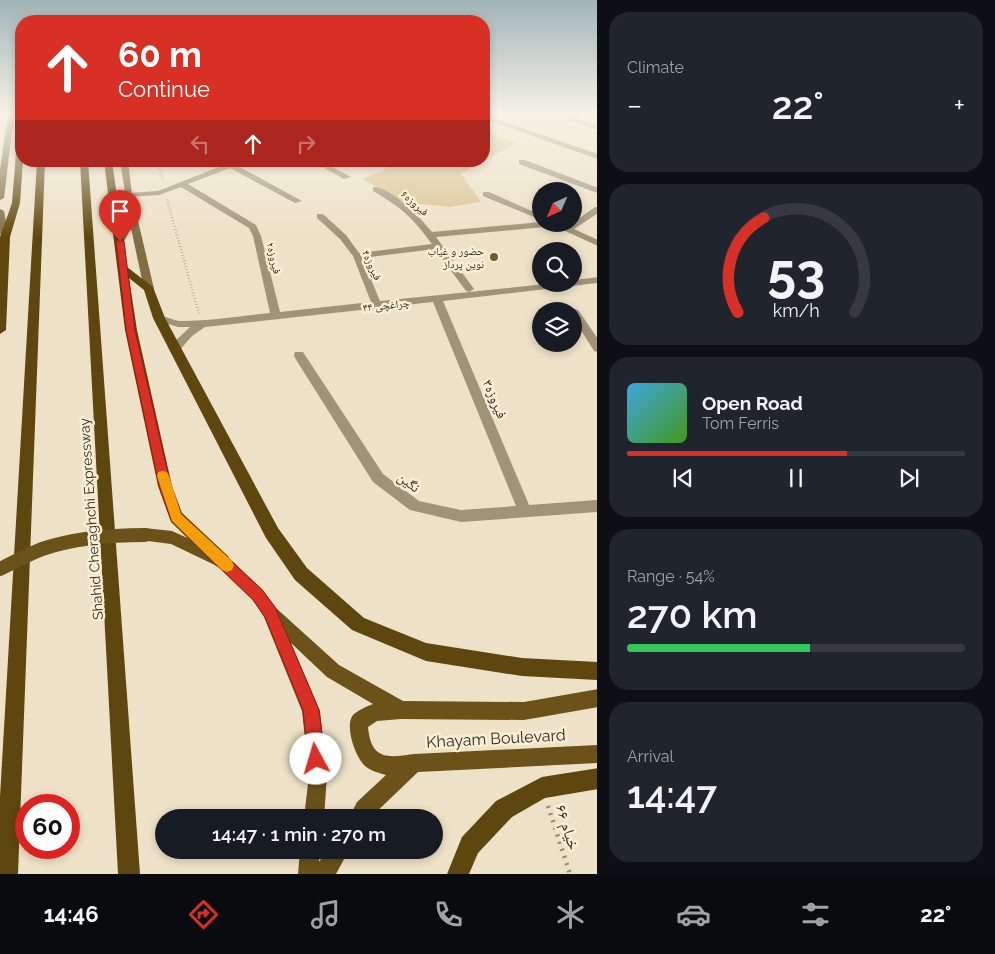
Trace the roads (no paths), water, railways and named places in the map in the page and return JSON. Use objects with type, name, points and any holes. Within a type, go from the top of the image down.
[{"type":"highway","points":[[0,330],[5,237],[16,203],[18,167]]},
{"type":"highway","points":[[7,874],[41,167]]},
{"type":"highway","name":"Shahid Cheraghchi Expressway","points":[[84,167],[129,874]]},
{"type":"highway","points":[[109,167],[120,241],[130,330],[165,486],[176,517],[222,561]]},
{"type":"highway","points":[[0,261],[5,249]]},
{"type":"highway","points":[[123,268],[149,289],[159,318],[272,533],[301,574],[358,624],[426,652],[522,667],[597,671]]},
{"type":"highway","points":[[458,874],[470,845],[504,809],[542,788],[597,778]]},
{"type":"main road","points":[[0,198],[6,155]]},
{"type":"main road","points":[[125,167],[132,217],[149,289]]},
{"type":"main road","points":[[0,212],[5,237]]},
{"type":"main road","points":[[120,241],[132,217]]},
{"type":"main road","points":[[0,569],[44,548],[74,540],[105,535],[145,535],[172,538],[222,561],[258,595],[270,612],[311,710],[318,775],[315,809]]},
{"type":"main road","name":"Khayam Boulevard","points":[[270,612],[333,670],[401,710],[524,711],[597,698]]},
{"type":"main road","points":[[401,710],[375,712],[359,722],[359,736],[364,750],[374,760],[386,766],[414,763]]},
{"type":"main road","name":"Khayam Boulevard","points":[[364,809],[414,763],[597,754]]},
{"type":"main road","points":[[308,874],[309,859]]},
{"type":"main road","points":[[324,874],[333,859]]},
{"type":"street","points":[[522,162],[597,191]]},
{"type":"street","points":[[128,194],[146,195],[165,191],[225,167]]},
{"type":"street","points":[[234,167],[298,201]]},
{"type":"street","points":[[327,167],[347,177]]},
{"type":"street","name":"فیروزه۲","points":[[182,184],[253,227],[257,236],[276,317]]},
{"type":"street","name":"فیروزه۶","points":[[376,189],[412,213],[439,246],[468,289]]},
{"type":"street","points":[[486,194],[532,214]]},
{"type":"street","points":[[582,220],[597,210]]},
{"type":"street","name":"فیروزه۴","points":[[320,216],[343,237],[356,256],[377,306]]},
{"type":"street","points":[[430,235],[532,225]]},
{"type":"street","points":[[572,232],[597,243]]},
{"type":"street","points":[[356,256],[439,246]]},
{"type":"street","points":[[582,282],[597,280]]},
{"type":"street","name":"چراغچی ۴۴","points":[[159,318],[178,324],[202,324],[532,288]]},
{"type":"street","name":"فیروزه۳","points":[[437,299],[525,511]]},
{"type":"street","points":[[175,348],[188,334],[202,324]]},
{"type":"street","points":[[582,324],[597,346]]},
{"type":"street","name":"نگین","points":[[299,355],[378,478],[415,506],[461,516],[597,506]]},
{"type":"place","name":"حضور و غیاب نوین پرداز","points":[[494,257]]}]
